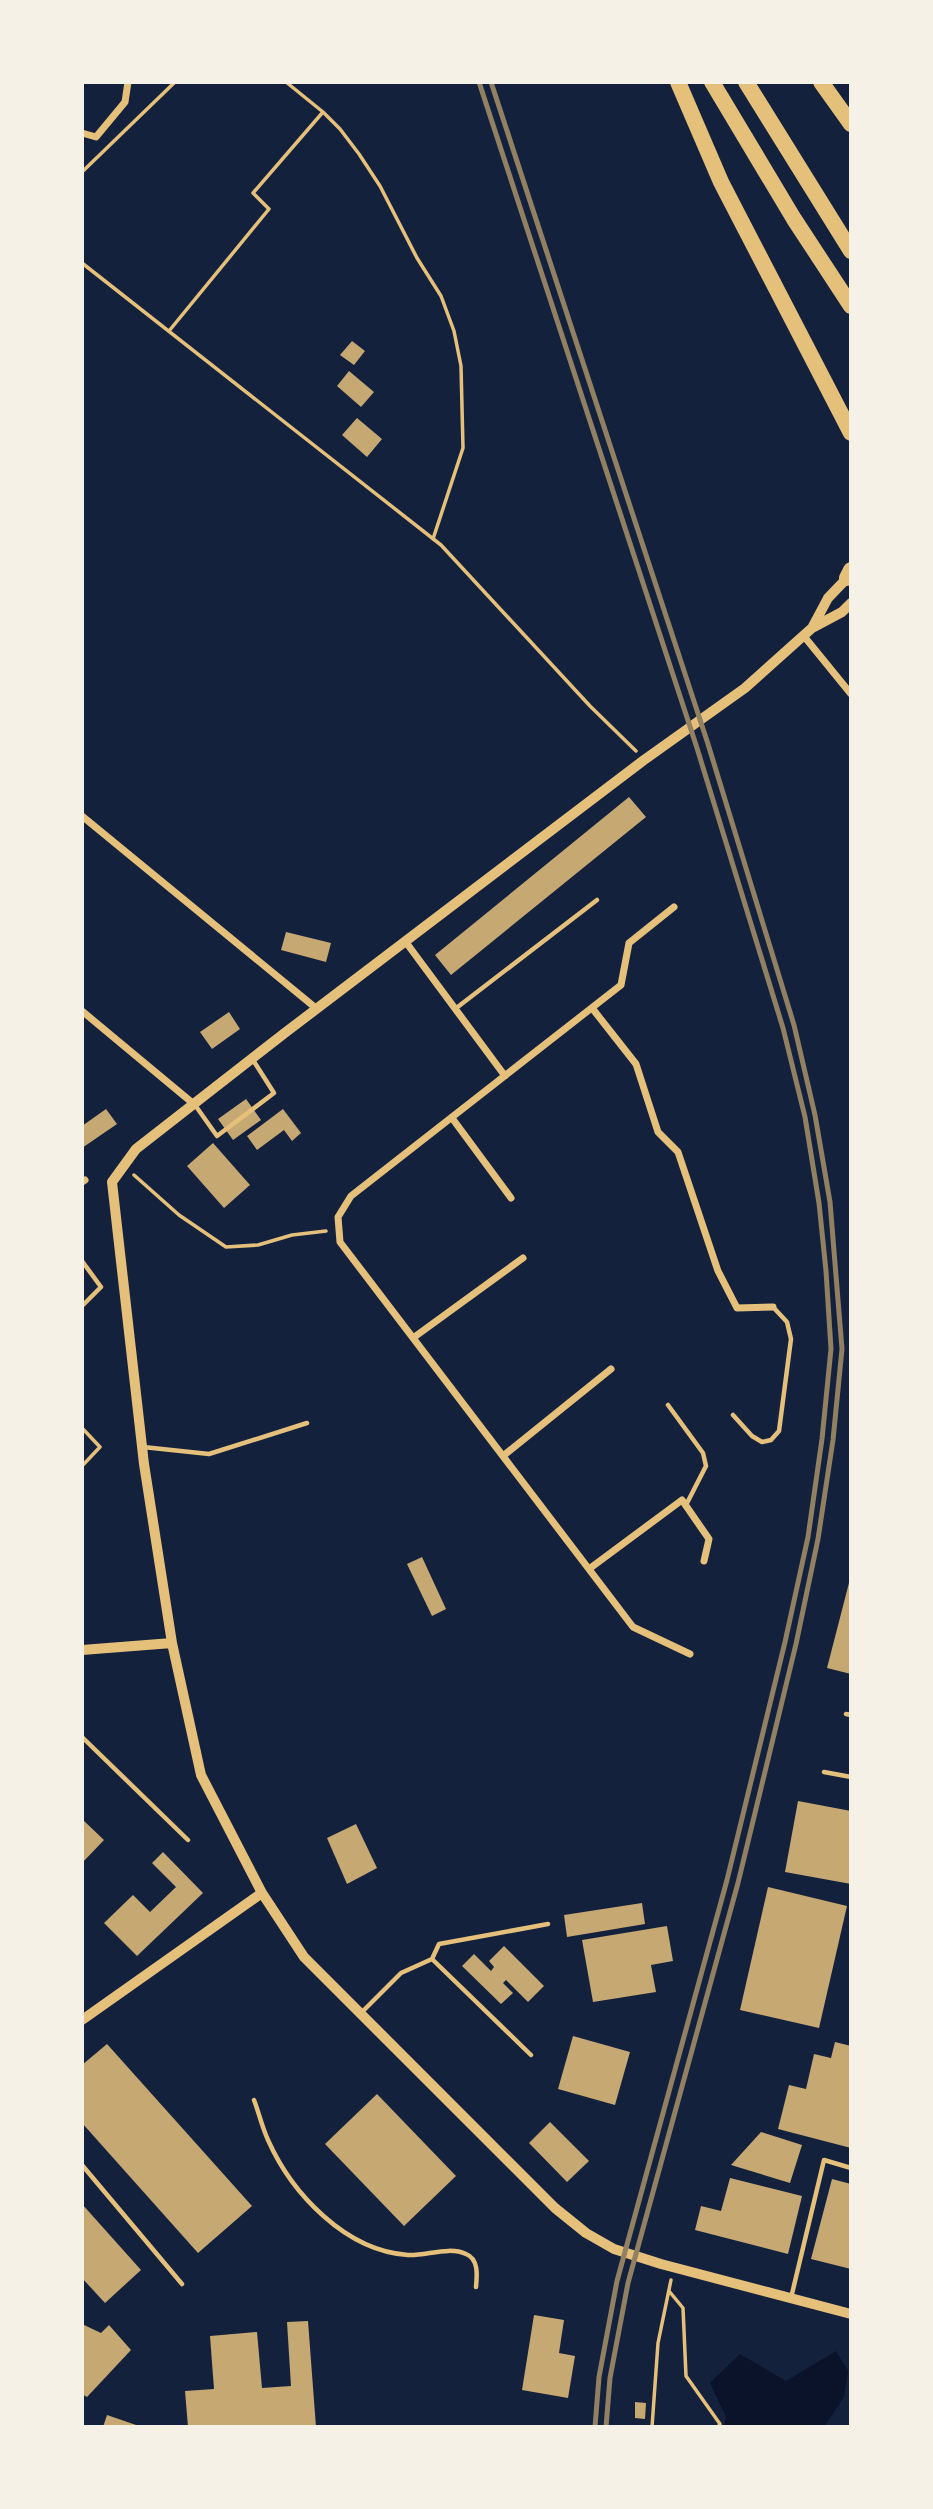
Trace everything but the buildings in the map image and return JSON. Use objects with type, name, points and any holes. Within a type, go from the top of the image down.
[{"type":"highway","points":[[678,82],[721,182],[851,433]]},
{"type":"highway","points":[[712,82],[794,219],[851,306]]},
{"type":"highway","points":[[746,82],[851,251]]},
{"type":"highway","points":[[821,82],[851,124]]},
{"type":"street","points":[[82,133],[96,136],[125,102],[128,82]]},
{"type":"street","points":[[807,631],[828,598],[850,574]]},
{"type":"street","points":[[851,603],[842,612],[807,631],[745,688],[644,760],[136,1149],[112,1182],[142,1447],[172,1643],[201,1775],[262,1893],[304,1957],[555,2208],[586,2233],[614,2249],[851,2314]]},
{"type":"street","points":[[807,631],[851,694]]},
{"type":"street","points":[[82,816],[317,1009]]},
{"type":"street","points":[[674,907],[628,943],[621,985],[351,1196],[338,1217],[340,1242],[633,1627],[690,1654]]},
{"type":"street","points":[[405,941],[505,1076]]},
{"type":"street","points":[[592,1008],[636,1064],[658,1132],[678,1152],[718,1271],[737,1308],[773,1307]]},
{"type":"street","points":[[82,1012],[195,1105]]},
{"type":"street","points":[[452,1118],[511,1198]]},
{"type":"street","points":[[413,1338],[523,1258]]},
{"type":"street","points":[[503,1457],[611,1369]]},
{"type":"street","points":[[589,1569],[682,1500],[709,1539],[704,1561]]},
{"type":"street","points":[[82,1650],[172,1643]]},
{"type":"street","points":[[82,2020],[262,1893]]},
{"type":"lane","points":[[456,1009],[597,900]]},
{"type":"lane","points":[[195,1105],[217,1136],[274,1093],[253,1059]]},
{"type":"lane","points":[[82,1261],[102,1287],[82,1306]]},
{"type":"lane","points":[[733,1415],[752,1436],[762,1442],[771,1440],[779,1432],[791,1339],[787,1322],[773,1307]]},
{"type":"lane","points":[[668,1405],[703,1453],[706,1466],[686,1506]]},
{"type":"lane","points":[[142,1447],[209,1454],[307,1423]]},
{"type":"lane","points":[[82,1737],[188,1840]]},
{"type":"lane","points":[[824,1772],[851,1777]]},
{"type":"lane","points":[[361,2013],[401,1973],[432,1959],[439,1944],[548,1924]]},
{"type":"lane","points":[[432,1959],[531,2055]]},
{"type":"lane","points":[[254,2100],[268,2141],[289,2176],[305,2198],[331,2221],[357,2240],[387,2251],[408,2255],[463,2252],[472,2257],[477,2271],[476,2287]]},
{"type":"lane","points":[[790,2299],[824,2160],[851,2168]]},
{"type":"lane","points":[[82,2165],[182,2284]]},
{"type":"path","points":[[82,173],[175,82]]},
{"type":"path","points":[[286,82],[340,129],[380,186],[440,296],[454,331],[461,366],[463,448],[433,539]]},
{"type":"path","points":[[169,331],[270,209],[253,193],[323,112]]},
{"type":"path","points":[[82,263],[441,545],[590,706],[644,760]]},
{"type":"path","points":[[124,1166],[179,1215],[226,1247],[258,1245],[292,1235],[339,1229]]},
{"type":"path","points":[[82,1428],[100,1447],[82,1466]]},
{"type":"path","points":[[652,2427],[658,2343],[673,2267]]},
{"type":"path","points":[[669,2291],[683,2308],[686,2376],[720,2424],[718,2427]]},
{"type":"water","points":[[836,2351],[848,2371],[844,2397],[824,2427],[724,2427],[726,2417],[710,2383],[740,2354],[786,2381]]},
{"type":"railway","points":[[479,82],[697,748],[783,1028],[805,1117],[819,1203],[831,1349],[808,1537],[727,1880],[617,2281],[599,2377],[595,2427]]},
{"type":"railway","points":[[491,82],[708,744],[794,1025],[815,1115],[830,1202],[842,1349],[833,1440],[818,1539],[796,1644],[738,1883],[628,2283],[610,2378],[606,2427]]}]
